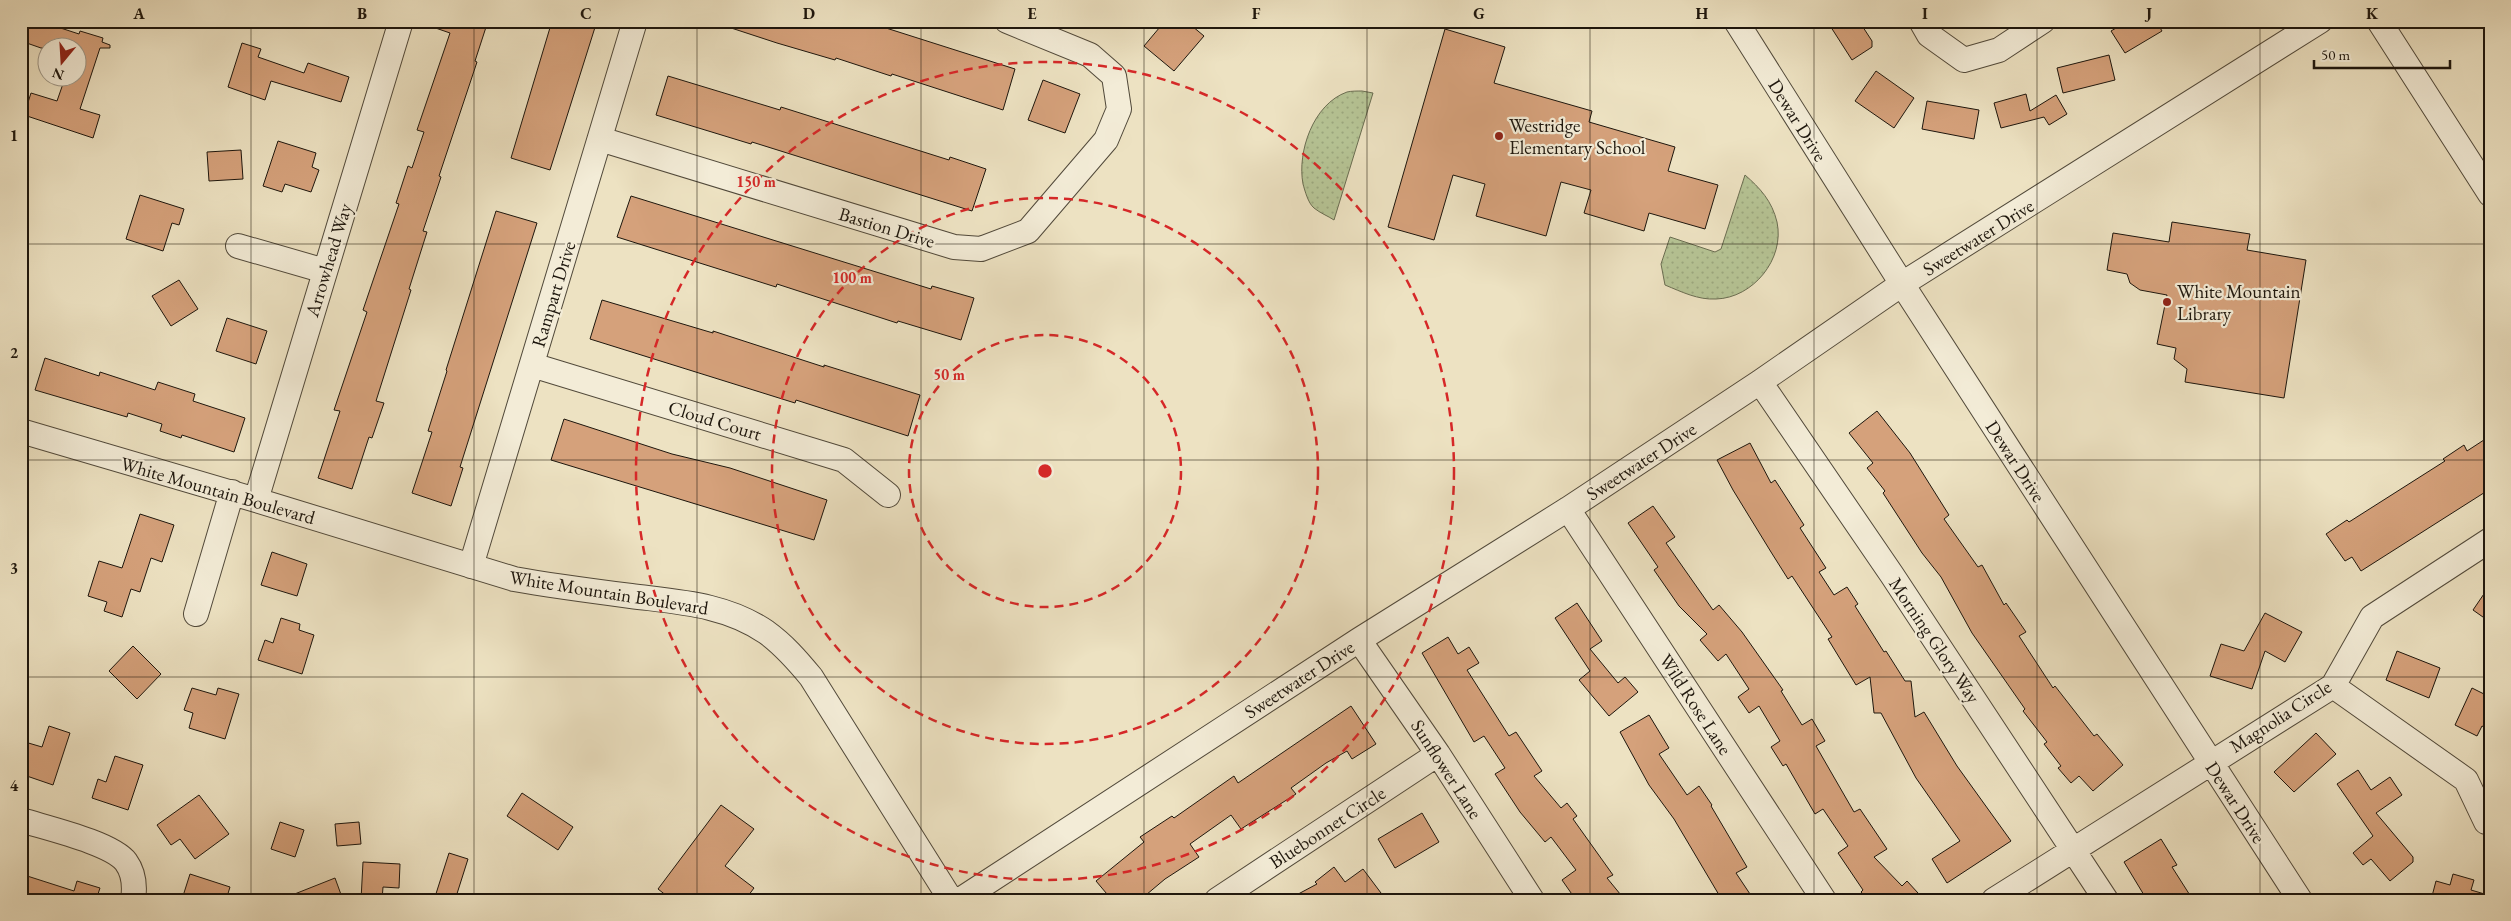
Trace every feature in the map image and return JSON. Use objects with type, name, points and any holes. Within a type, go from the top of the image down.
[{"type":"street","name":"Rampart Drive","points":[[471,566],[635,21]]},
{"type":"street","name":"Bastion Drive","points":[[600,139],[954,247],[981,249],[1028,231],[1106,140],[1119,109],[1114,76],[1090,55],[1007,21]]},
{"type":"street","name":"Dewar Drive","points":[[1736,21],[1902,284],[2300,900]]},
{"type":"street","points":[[1920,21],[1930,35],[1964,60],[1999,50],[2043,21]]},
{"type":"street","name":"Sweetwater Drive","points":[[960,900],[1359,640],[1568,509],[1760,382],[1902,284],[2320,21]]},
{"type":"street","points":[[2379,21],[2490,194]]},
{"type":"street","name":"Arrowhead Way","points":[[256,500],[325,271],[393,23]]},
{"type":"street","points":[[238,246],[325,271]]},
{"type":"street","name":"Cloud Court","points":[[532,365],[844,460],[888,495]]},
{"type":"street","name":"Morning Glory Way","points":[[1760,382],[1892,575],[2106,900]]},
{"type":"street","name":"White Mountain Boulevard","points":[[21,431],[232,492],[514,579],[552,586],[708,605],[764,631],[788,650],[811,677],[951,900]]},
{"type":"street","points":[[196,614],[232,492]]},
{"type":"street","name":"Wild Rose Lane","points":[[1568,509],[1824,900]]},
{"type":"street","name":"Magnolia Circle","points":[[1994,900],[2333,686],[2372,617],[2490,540]]},
{"type":"street","name":"Sunflower Lane","points":[[1359,640],[1438,754],[1532,900]]},
{"type":"street","points":[[2333,686],[2466,780],[2486,822]]},
{"type":"street","name":"Bluebonnet Circle","points":[[1217,900],[1438,754]]},
{"type":"street","points":[[21,820],[110,848],[126,862],[133,889]]},
{"type":"green space","points":[[1362,91],[1373,93],[1334,220],[1314,208],[1307,197],[1302,171],[1305,144],[1310,130],[1325,107],[1335,98],[1347,92]]},
{"type":"green space","points":[[1745,175],[1765,196],[1775,214],[1777,222],[1776,250],[1763,274],[1754,284],[1742,292],[1730,297],[1716,299],[1696,297],[1665,285],[1661,264],[1670,237],[1715,252],[1721,249]]},
{"type":"building","points":[[21,21],[39,21],[79,34],[80,31],[103,38],[102,42],[110,45],[110,48],[100,48],[88,85],[88,38],[38,38],[38,47],[21,41]]},
{"type":"building","points":[[424,21],[488,21],[475,61],[477,62],[439,176],[441,177],[423,231],[427,232],[409,289],[411,290],[376,401],[384,403],[372,438],[369,437],[352,489],[318,478],[340,411],[334,410],[367,312],[363,310],[399,204],[396,203],[408,166],[412,168],[424,132],[417,130],[450,33],[424,24]]},
{"type":"building","points":[[552,21],[597,21],[550,170],[511,158]]},
{"type":"building","points":[[719,21],[864,21],[1015,69],[1003,110],[892,74],[891,76],[836,58],[835,60],[777,43],[719,24]]},
{"type":"building","points":[[1165,21],[1186,21],[1204,36],[1174,71],[1144,46]]},
{"type":"building","points":[[1827,21],[1859,21],[1872,41],[1872,47],[1852,60]]},
{"type":"building","points":[[2128,21],[2156,21],[2162,31],[2125,53],[2111,31]]},
{"type":"building","name":"Westridge Elementary School","points":[[1445,29],[1505,47],[1494,83],[1592,111],[1589,122],[1675,147],[1668,171],[1718,185],[1705,229],[1649,213],[1644,231],[1584,213],[1591,190],[1561,182],[1546,236],[1476,216],[1485,184],[1453,175],[1434,240],[1388,227]]},
{"type":"building","points":[[242,43],[261,49],[258,57],[304,73],[308,63],[349,77],[341,102],[271,81],[265,100],[228,87]]},
{"type":"building","points":[[2109,55],[2115,80],[2063,93],[2057,68]]},
{"type":"building","points":[[1876,71],[1914,98],[1894,128],[1855,101]]},
{"type":"building","points":[[668,76],[780,110],[781,107],[949,160],[950,157],[986,169],[972,211],[752,142],[751,144],[656,115]]},
{"type":"building","points":[[1043,80],[1080,94],[1065,133],[1028,120]]},
{"type":"building","points":[[62,88],[87,88],[80,109],[100,115],[93,138],[24,115],[31,93],[57,101]]},
{"type":"building","points":[[2026,94],[2030,111],[2056,95],[2067,114],[2049,125],[2044,117],[2001,128],[1994,103]]},
{"type":"building","points":[[1927,101],[1979,110],[1974,139],[1922,129]]},
{"type":"building","points":[[278,141],[316,153],[312,167],[319,170],[311,192],[285,184],[282,192],[263,186]]},
{"type":"building","points":[[241,150],[243,179],[209,181],[207,152]]},
{"type":"building","points":[[140,195],[184,209],[179,225],[172,223],[163,251],[126,239]]},
{"type":"building","points":[[631,196],[931,289],[932,286],[974,298],[961,340],[898,321],[897,323],[777,284],[776,287],[617,237]]},
{"type":"building","points":[[496,211],[537,223],[460,467],[463,468],[451,506],[412,493],[432,432],[428,431],[446,370]]},
{"type":"building","points":[[2172,222],[2250,234],[2247,250],[2306,260],[2284,398],[2185,382],[2187,369],[2174,359],[2176,348],[2157,344],[2167,295],[2140,290],[2130,283],[2127,274],[2107,270],[2113,233],[2169,242]]},
{"type":"building","points":[[179,280],[198,309],[171,326],[152,296]]},
{"type":"building","points":[[602,300],[713,333],[713,331],[824,367],[824,365],[920,395],[908,436],[796,400],[795,403],[590,339]]},
{"type":"building","points":[[227,318],[267,331],[256,364],[216,351]]},
{"type":"building","points":[[45,358],[99,376],[100,372],[155,390],[158,382],[195,394],[193,401],[245,418],[234,452],[182,435],[181,438],[160,431],[162,424],[128,413],[127,417],[35,390]]},
{"type":"building","points":[[1877,411],[1910,453],[1949,515],[1944,519],[1978,567],[1982,565],[2004,605],[2006,603],[2026,632],[2019,636],[2053,688],[2055,686],[2094,736],[2097,734],[2123,765],[2093,791],[2079,776],[2071,783],[2058,768],[2061,766],[2044,744],[2047,742],[2023,711],[2025,709],[1972,633],[1941,577],[1922,553],[1883,493],[1885,491],[1867,468],[1873,463],[1849,433]]},
{"type":"building","points":[[564,419],[672,454],[730,468],[827,500],[814,540],[551,460]]},
{"type":"building","points":[[2490,436],[2490,489],[2361,571],[2352,557],[2345,561],[2326,534],[2347,520],[2349,522],[2445,461],[2443,459],[2464,445],[2467,451]]},
{"type":"building","points":[[1750,443],[1771,483],[1775,480],[1804,525],[1800,528],[1826,568],[1819,572],[1834,595],[1847,587],[1858,604],[1855,606],[1884,652],[1886,651],[1905,681],[1911,681],[1915,717],[1924,712],[1957,766],[2011,841],[1947,883],[1932,859],[1960,841],[1916,778],[1881,713],[1874,713],[1870,677],[1856,685],[1828,639],[1832,637],[1792,576],[1788,579],[1733,490],[1717,460]]},
{"type":"building","points":[[1653,506],[1675,537],[1666,543],[1713,610],[1719,605],[1742,632],[1783,690],[1781,691],[1802,725],[1812,719],[1825,741],[1816,746],[1854,812],[1860,809],[1887,849],[1874,857],[1902,886],[1907,881],[1918,893],[1913,897],[1916,900],[1868,900],[1861,892],[1863,890],[1838,853],[1848,846],[1823,809],[1815,814],[1786,764],[1783,766],[1771,747],[1780,741],[1759,706],[1749,713],[1738,697],[1749,689],[1726,654],[1718,661],[1700,640],[1707,634],[1679,606],[1654,570],[1658,567],[1628,523]]},
{"type":"building","points":[[140,514],[174,525],[162,562],[151,558],[140,592],[131,589],[122,617],[104,611],[107,602],[88,596],[99,561],[122,568]]},
{"type":"building","points":[[272,552],[307,564],[297,596],[261,585]]},
{"type":"building","points":[[2490,585],[2490,622],[2473,610]]},
{"type":"building","points":[[1577,603],[1602,641],[1590,649],[1618,683],[1625,677],[1638,692],[1609,716],[1579,680],[1590,671],[1555,618]]},
{"type":"building","points":[[2265,613],[2302,632],[2285,662],[2265,651],[2252,689],[2210,676],[2221,644],[2244,651]]},
{"type":"building","points":[[281,618],[300,624],[299,630],[314,635],[302,674],[258,660],[265,640],[273,643]]},
{"type":"building","points":[[1448,637],[1458,654],[1469,647],[1479,663],[1467,670],[1509,736],[1516,732],[1542,771],[1534,776],[1561,808],[1567,803],[1577,816],[1573,819],[1613,875],[1607,878],[1625,900],[1576,900],[1562,880],[1576,870],[1551,837],[1545,842],[1520,812],[1495,774],[1505,768],[1484,736],[1474,742],[1422,653]]},
{"type":"building","points":[[133,646],[161,674],[137,699],[109,671]]},
{"type":"building","points":[[2397,651],[2440,668],[2429,698],[2386,680]]},
{"type":"building","points":[[192,688],[216,695],[218,688],[239,694],[225,739],[189,728],[193,713],[184,710]]},
{"type":"building","points":[[2472,688],[2490,697],[2490,730],[2482,726],[2477,736],[2455,725]]},
{"type":"building","points":[[1351,706],[1376,744],[1352,759],[1347,751],[1326,763],[1291,788],[1296,794],[1241,829],[1231,815],[1190,844],[1199,857],[1165,879],[1140,900],[1135,900],[1130,893],[1123,900],[1112,900],[1096,881],[1144,842],[1140,837],[1172,816],[1174,818],[1234,776],[1238,783]]},
{"type":"building","points":[[1649,715],[1669,748],[1659,754],[1687,795],[1699,786],[1712,805],[1747,867],[1736,873],[1754,900],[1722,900],[1674,819],[1649,785],[1620,732]]},
{"type":"building","points":[[49,726],[70,733],[53,785],[21,774],[21,752],[25,742],[42,747]]},
{"type":"building","points":[[2316,733],[2336,754],[2294,792],[2274,772]]},
{"type":"building","points":[[115,756],[143,765],[128,810],[92,798],[98,779],[106,782]]},
{"type":"building","points":[[2358,770],[2371,790],[2390,777],[2402,795],[2376,813],[2413,857],[2413,862],[2390,881],[2371,859],[2363,865],[2353,853],[2373,836],[2337,784]]},
{"type":"building","points":[[522,793],[573,827],[558,850],[507,816]]},
{"type":"building","points":[[199,795],[229,834],[195,859],[180,839],[171,845],[157,825]]},
{"type":"building","points":[[721,805],[754,829],[725,866],[754,888],[745,900],[672,900],[658,889]]},
{"type":"building","points":[[1422,813],[1439,842],[1395,868],[1378,839]]},
{"type":"building","points":[[280,822],[304,830],[295,857],[271,849]]},
{"type":"building","points":[[359,822],[361,844],[337,846],[335,824]]},
{"type":"building","points":[[2161,839],[2177,865],[2172,867],[2193,900],[2147,900],[2124,862]]},
{"type":"building","points":[[449,853],[468,859],[455,900],[434,900]]},
{"type":"building","points":[[363,862],[400,864],[399,888],[383,887],[382,900],[361,900]]},
{"type":"building","points":[[1334,867],[1345,882],[1363,869],[1381,893],[1372,900],[1287,900],[1317,884],[1315,882]]},
{"type":"building","points":[[21,874],[74,891],[77,881],[100,888],[96,900],[21,900]]},
{"type":"building","points":[[190,874],[230,887],[226,900],[196,900],[183,896]]},
{"type":"building","points":[[2453,874],[2474,880],[2471,890],[2488,895],[2488,900],[2431,900],[2436,881],[2450,885]]},
{"type":"building","points":[[335,878],[343,900],[282,900],[282,899]]},
{"type":"place","name":"Westridge Elementary School","points":[[1499,136]]},
{"type":"place","name":"White Mountain Library","points":[[2167,302]]}]
